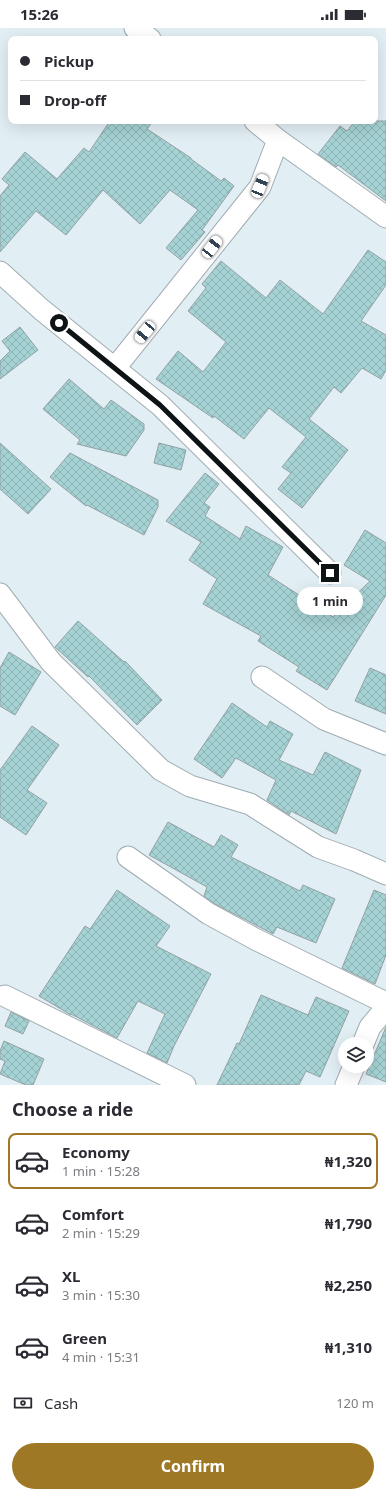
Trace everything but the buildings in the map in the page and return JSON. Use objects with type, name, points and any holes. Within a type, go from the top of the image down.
[{"type":"street","points":[[135,28],[146,36]]},
{"type":"street","points":[[259,124],[278,140],[386,217]]},
{"type":"street","points":[[115,368],[260,186],[278,140]]},
{"type":"street","points":[[0,272],[42,310],[160,405],[330,573]]},
{"type":"street","points":[[0,594],[51,662],[161,770],[190,786],[250,804],[318,847],[386,874]]},
{"type":"street","points":[[262,677],[324,719],[386,744]]},
{"type":"street","points":[[128,857],[209,914],[257,940],[386,1003]]},
{"type":"street","points":[[5,996],[184,1085]]},
{"type":"street","points":[[373,1034],[386,1008]]},
{"type":"street","points":[[346,1085],[351,1073]]},
{"type":"route","points":[[59,323],[160,405],[330,573]]}]
